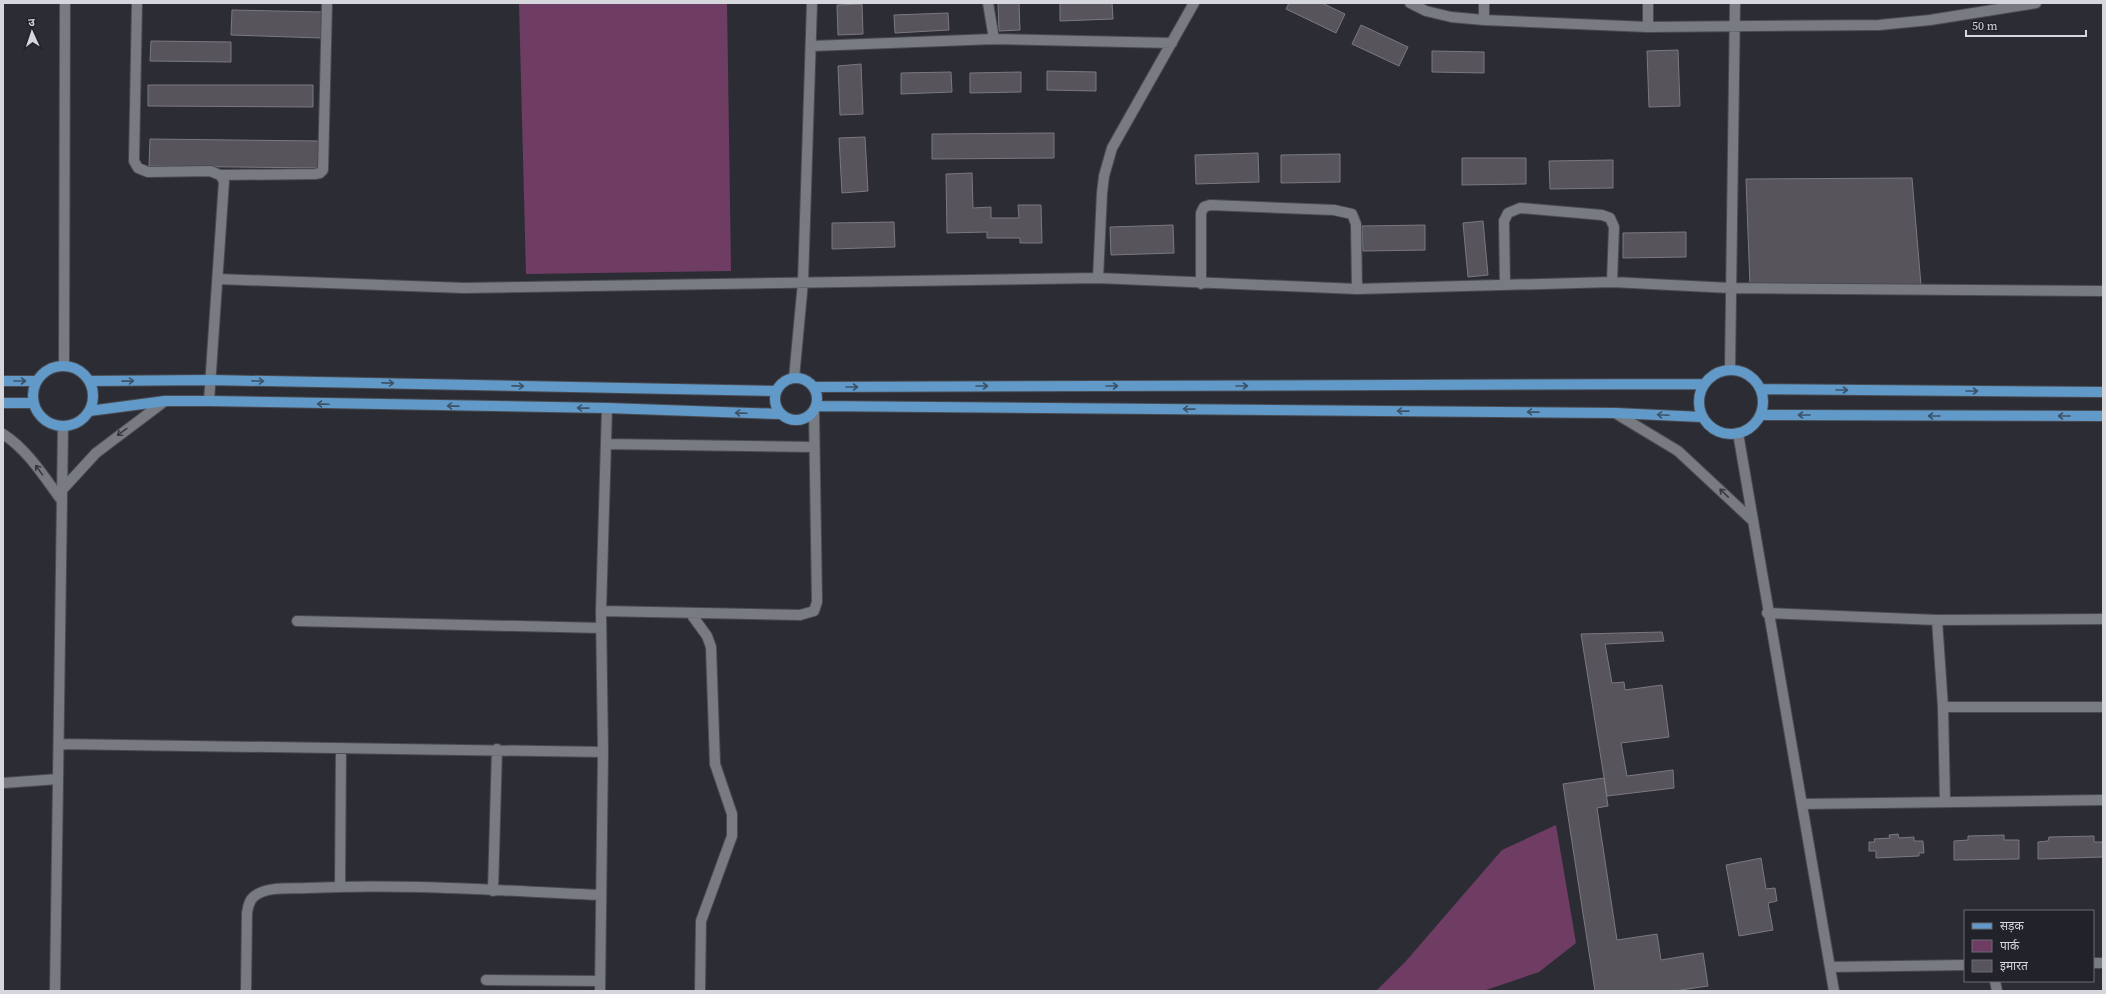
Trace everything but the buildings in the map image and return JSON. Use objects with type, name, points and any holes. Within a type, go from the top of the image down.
[{"type":"main road","points":[[64,366],[79,370],[89,381],[93,396],[89,410],[78,422],[63,426],[44,420],[33,403],[34,388],[37,381],[48,369],[64,366]]},
{"type":"main road","points":[[1730,369],[1749,375],[1761,390],[1763,398],[1760,415],[1755,423],[1747,430],[1727,434],[1717,431],[1708,425],[1702,417],[1698,400],[1703,384],[1710,376],[1720,371],[1730,369]]},
{"type":"main road","points":[[794,378],[808,382],[816,392],[815,408],[804,419],[798,421],[785,418],[780,414],[775,403],[776,391],[783,382],[794,378]]},
{"type":"main road","points":[[3,380],[37,381]]},
{"type":"main road","points":[[89,381],[210,380],[776,391]]},
{"type":"main road","points":[[813,387],[1703,384]]},
{"type":"main road","points":[[1761,390],[2103,392]]},
{"type":"main road","points":[[89,410],[165,401],[209,401],[607,408],[780,414]]},
{"type":"main road","points":[[3,403],[33,403]]},
{"type":"main road","points":[[815,408],[1615,413],[1702,417]]},
{"type":"main road","points":[[1760,415],[2103,416]]},
{"type":"street","points":[[64,366],[65,3]]},
{"type":"street","points":[[137,3],[134,161],[138,168],[148,172],[210,171],[220,175],[315,174],[320,173],[323,170],[327,3]]},
{"type":"street","points":[[794,378],[803,282],[812,46],[812,3]]},
{"type":"street","points":[[988,3],[994,39]]},
{"type":"street","points":[[1098,278],[1102,193],[1107,161],[1112,148],[1194,3]]},
{"type":"street","points":[[1410,3],[1426,11],[1451,17],[1484,20],[1648,27],[1879,25],[1930,20],[2036,3]]},
{"type":"street","points":[[1484,3],[1484,20]]},
{"type":"street","points":[[1648,3],[1648,27]]},
{"type":"street","points":[[1730,369],[1735,3]]},
{"type":"street","points":[[812,46],[994,39],[1172,43]]},
{"type":"street","points":[[209,401],[225,193],[224,181],[220,175]]},
{"type":"street","points":[[1201,284],[1201,213],[1204,207],[1210,204],[1334,210],[1352,214],[1356,224],[1357,289]]},
{"type":"street","points":[[1505,284],[1504,221],[1508,213],[1520,208],[1602,215],[1610,218],[1614,227],[1612,282]]},
{"type":"street","points":[[218,280],[464,288],[1098,278],[1201,284],[1357,289],[1612,282],[1730,288],[2103,291]]},
{"type":"street","points":[[62,490],[96,453],[165,401]]},
{"type":"street","points":[[486,980],[600,986],[603,752],[601,611],[607,408]]},
{"type":"street","points":[[601,611],[800,615],[814,611],[817,602],[814,447],[815,408]]},
{"type":"street","points":[[1615,413],[1678,452],[1752,520]]},
{"type":"street","points":[[55,991],[63,426]]},
{"type":"street","points":[[1738,433],[1767,612],[1834,991]]},
{"type":"street","points":[[3,434],[11,439],[34,464],[62,502]]},
{"type":"street","points":[[606,444],[814,447]]},
{"type":"street","points":[[1767,612],[1937,620],[2103,619]]},
{"type":"street","points":[[691,614],[707,636],[711,647],[715,764],[732,814],[729,847],[701,921],[700,991]]},
{"type":"street","points":[[1937,620],[1943,707],[1945,801]]},
{"type":"street","points":[[297,621],[601,628]]},
{"type":"street","points":[[1943,707],[2103,707]]},
{"type":"street","points":[[59,744],[498,749],[603,752]]},
{"type":"street","points":[[340,887],[341,748]]},
{"type":"street","points":[[493,891],[498,749]]},
{"type":"street","points":[[3,783],[58,779]]},
{"type":"street","points":[[1802,804],[2103,800]]},
{"type":"street","points":[[246,991],[247,913],[249,903],[255,895],[267,890],[340,887],[602,895]]},
{"type":"street","points":[[1830,967],[1964,965]]},
{"type":"green space","points":[[519,3],[727,3],[731,271],[526,274]]},
{"type":"green space","points":[[1556,825],[1576,943],[1539,972],[1483,991],[1376,991],[1406,961],[1502,850]]}]
